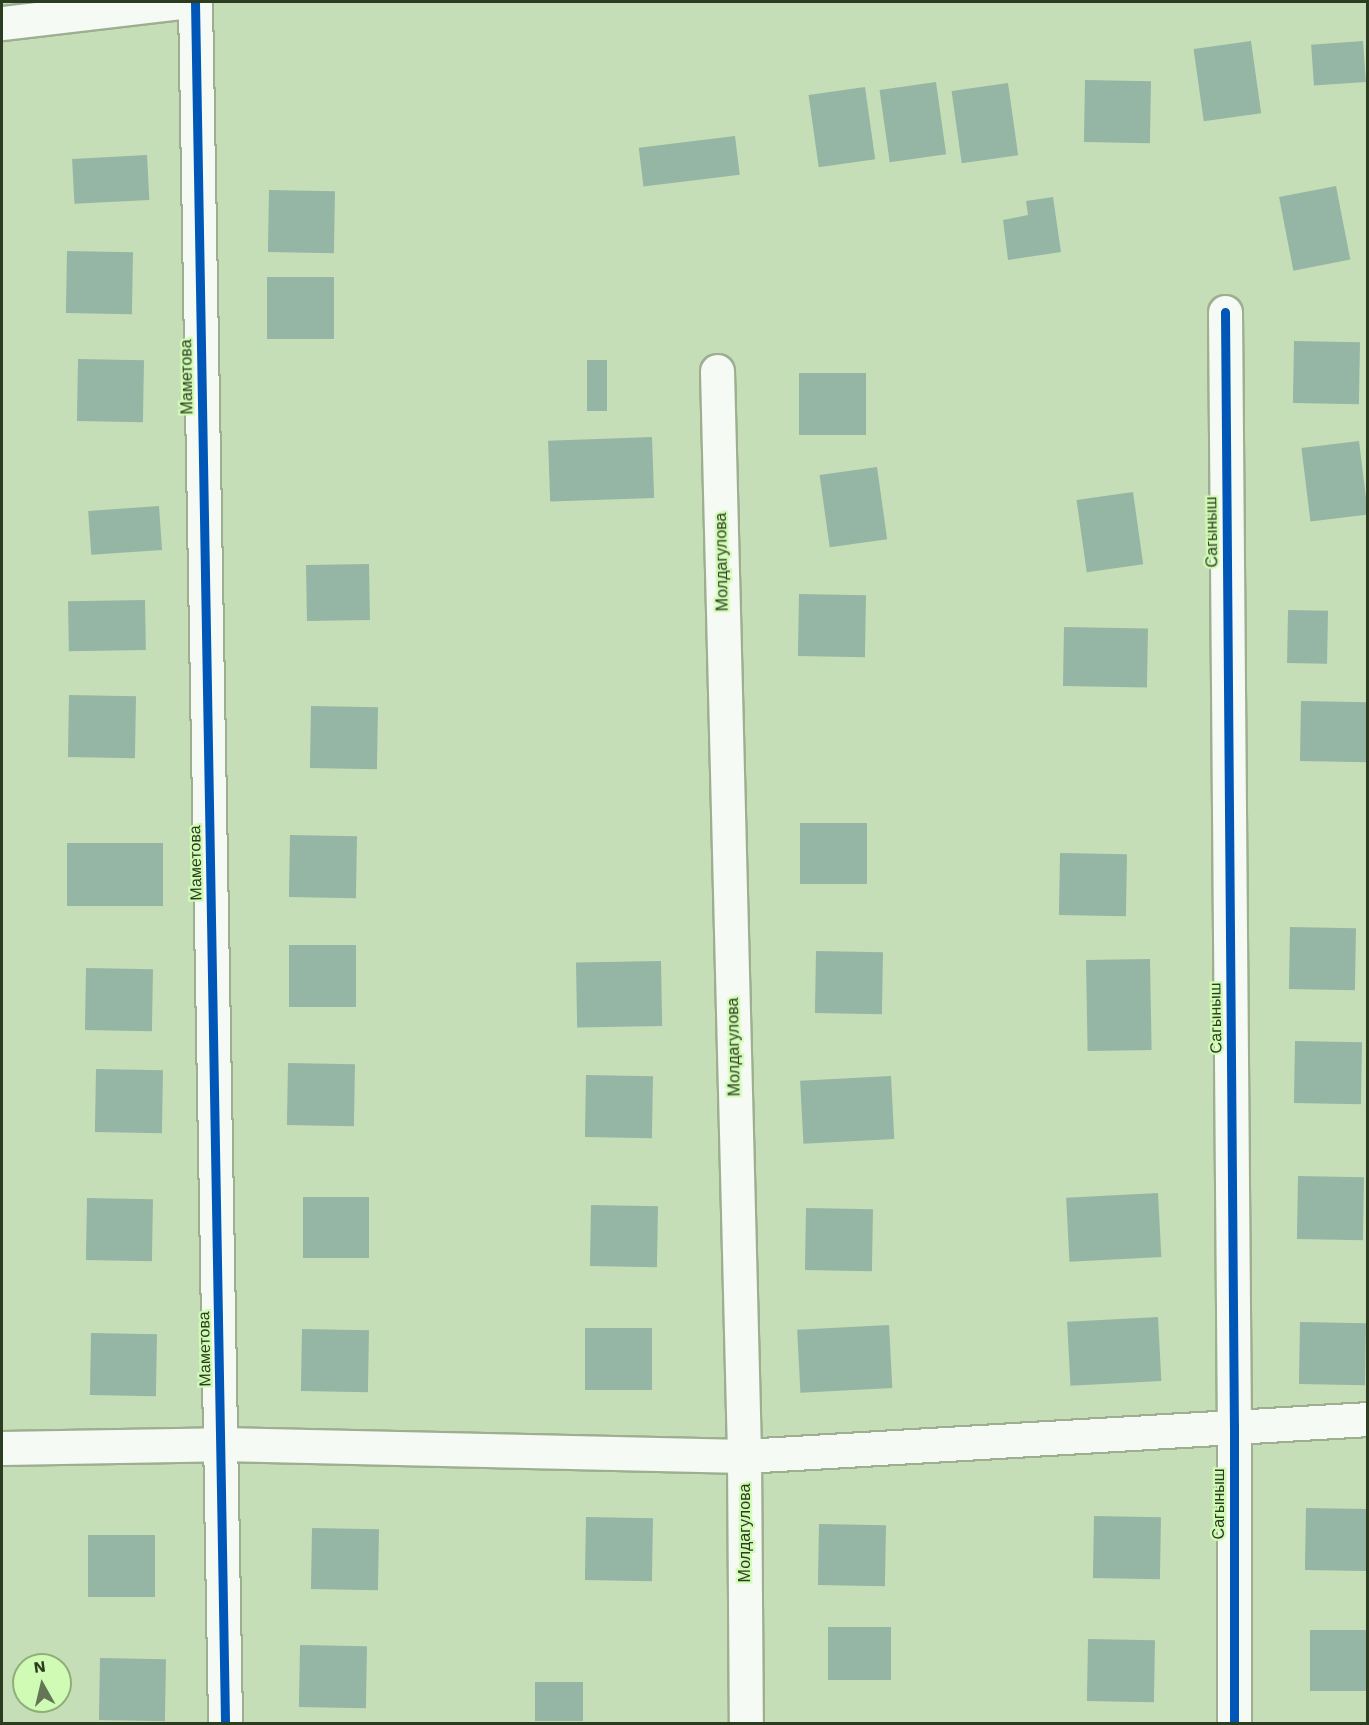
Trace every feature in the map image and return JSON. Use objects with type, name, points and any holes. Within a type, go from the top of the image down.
[{"type":"street","points":[[2,23],[181,2]]},
{"type":"street","name":"Маметова","points":[[195,2],[225,1724]]},
{"type":"street","name":"Сагыныш","points":[[1225,312],[1234,1426],[1234,1724]]},
{"type":"street","name":"Молдагулова","points":[[717,371],[744,1456],[746,1724]]},
{"type":"street","points":[[2,1448],[221,1444],[744,1456],[1368,1419]]},
{"type":"building","points":[[1251,41],[1261,113],[1204,121],[1194,49]]},
{"type":"building","points":[[1363,41],[1366,82],[1314,86],[1311,45]]},
{"type":"building","points":[[1085,80],[1151,81],[1150,143],[1084,142]]},
{"type":"building","points":[[936,82],[946,154],[890,162],[880,90]]},
{"type":"building","points":[[1008,83],[1018,155],[962,163],[952,91]]},
{"type":"building","points":[[865,87],[875,159],[819,167],[809,95]]},
{"type":"building","points":[[735,136],[740,175],[643,187],[639,148]]},
{"type":"building","points":[[147,155],[149,200],[74,204],[72,159]]},
{"type":"building","points":[[1336,186],[1350,260],[1293,271],[1279,197]]},
{"type":"building","points":[[269,190],[335,191],[334,253],[268,252]]},
{"type":"building","points":[[1053,197],[1061,252],[1008,260],[1003,220],[1028,215],[1026,201]]},
{"type":"building","points":[[67,251],[133,252],[132,314],[66,313]]},
{"type":"building","points":[[267,277],[334,277],[334,339],[267,339]]},
{"type":"building","points":[[1294,341],[1360,342],[1359,404],[1293,403]]},
{"type":"building","points":[[78,359],[144,360],[143,422],[77,421]]},
{"type":"building","points":[[587,360],[607,360],[607,411],[587,411]]},
{"type":"building","points":[[799,373],[866,373],[866,435],[799,435]]},
{"type":"building","points":[[652,437],[654,498],[550,502],[548,441]]},
{"type":"building","points":[[1359,441],[1368,514],[1310,522],[1301,448]]},
{"type":"building","points":[[877,467],[887,539],[830,547],[820,475]]},
{"type":"building","points":[[1133,492],[1143,564],[1087,572],[1077,500]]},
{"type":"building","points":[[159,506],[162,550],[91,555],[88,511]]},
{"type":"building","points":[[369,564],[370,620],[307,621],[306,565]]},
{"type":"building","points":[[799,594],[866,595],[865,657],[798,656]]},
{"type":"building","points":[[145,600],[146,650],[69,651],[68,601]]},
{"type":"building","points":[[1288,610],[1328,611],[1327,664],[1287,663]]},
{"type":"building","points":[[1064,627],[1148,628],[1147,687],[1063,686]]},
{"type":"building","points":[[69,695],[136,696],[135,758],[68,757]]},
{"type":"building","points":[[1301,701],[1368,702],[1367,762],[1300,761]]},
{"type":"building","points":[[311,706],[378,707],[377,769],[310,768]]},
{"type":"building","points":[[800,823],[867,823],[867,884],[800,884]]},
{"type":"building","points":[[290,835],[357,836],[356,898],[289,897]]},
{"type":"building","points":[[67,843],[163,843],[163,906],[67,906]]},
{"type":"building","points":[[1060,853],[1127,854],[1126,916],[1059,915]]},
{"type":"building","points":[[1290,927],[1356,928],[1355,990],[1289,989]]},
{"type":"building","points":[[289,945],[356,945],[356,1007],[289,1007]]},
{"type":"building","points":[[816,951],[883,952],[882,1014],[815,1013]]},
{"type":"building","points":[[1150,959],[1152,1050],[1088,1051],[1086,960]]},
{"type":"building","points":[[661,961],[662,1026],[577,1027],[576,962]]},
{"type":"building","points":[[86,968],[153,969],[152,1031],[85,1030]]},
{"type":"building","points":[[1295,1041],[1362,1042],[1361,1104],[1294,1103]]},
{"type":"building","points":[[288,1063],[355,1064],[354,1126],[287,1125]]},
{"type":"building","points":[[96,1069],[163,1070],[162,1133],[95,1132]]},
{"type":"building","points":[[586,1075],[653,1076],[652,1138],[585,1137]]},
{"type":"building","points":[[891,1076],[894,1139],[803,1144],[800,1081]]},
{"type":"building","points":[[1298,1176],[1364,1177],[1363,1240],[1297,1239]]},
{"type":"building","points":[[1158,1193],[1161,1257],[1069,1262],[1066,1198]]},
{"type":"building","points":[[303,1197],[369,1197],[369,1258],[303,1258]]},
{"type":"building","points":[[87,1198],[153,1199],[152,1261],[86,1260]]},
{"type":"building","points":[[591,1205],[658,1206],[657,1267],[590,1266]]},
{"type":"building","points":[[806,1208],[873,1209],[872,1271],[805,1270]]},
{"type":"building","points":[[1158,1317],[1161,1381],[1070,1386],[1067,1322]]},
{"type":"building","points":[[1300,1322],[1366,1323],[1365,1385],[1299,1384]]},
{"type":"building","points":[[889,1325],[892,1388],[800,1393],[797,1330]]},
{"type":"building","points":[[585,1328],[652,1328],[652,1390],[585,1390]]},
{"type":"building","points":[[302,1329],[369,1330],[368,1392],[301,1391]]},
{"type":"building","points":[[91,1333],[157,1334],[156,1396],[90,1395]]},
{"type":"building","points":[[1306,1508],[1368,1509],[1367,1571],[1305,1570]]},
{"type":"building","points":[[1094,1516],[1161,1517],[1160,1579],[1093,1578]]},
{"type":"building","points":[[586,1517],[653,1518],[652,1581],[585,1580]]},
{"type":"building","points":[[819,1524],[886,1525],[885,1586],[818,1585]]},
{"type":"building","points":[[312,1528],[379,1529],[378,1590],[311,1589]]},
{"type":"building","points":[[88,1535],[155,1535],[155,1597],[88,1597]]},
{"type":"building","points":[[828,1627],[891,1627],[891,1680],[828,1680]]},
{"type":"building","points":[[1310,1630],[1368,1630],[1368,1691],[1310,1691]]},
{"type":"building","points":[[1088,1639],[1155,1640],[1154,1702],[1087,1701]]},
{"type":"building","points":[[300,1645],[367,1646],[366,1708],[299,1707]]},
{"type":"building","points":[[100,1658],[166,1659],[165,1721],[99,1720]]},
{"type":"building","points":[[535,1682],[583,1682],[583,1721],[535,1721]]},
{"type":"cycle path","points":[[195,2],[225,1724]]},
{"type":"cycle path","points":[[1225,312],[1234,1426],[1234,1724]]}]
